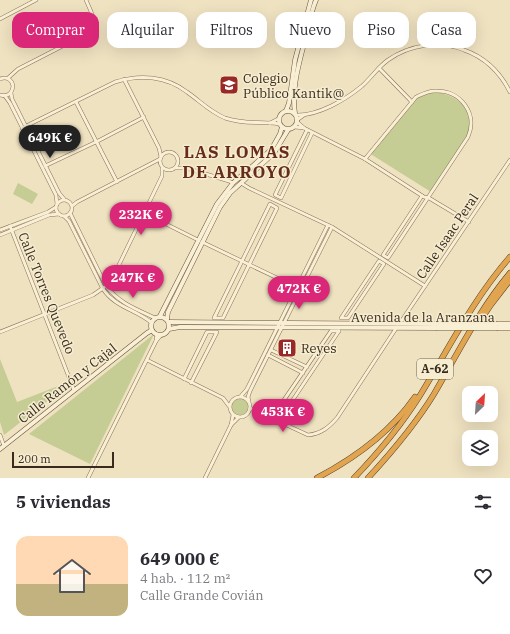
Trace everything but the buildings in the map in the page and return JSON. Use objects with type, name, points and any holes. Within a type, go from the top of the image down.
[{"type":"highway","name":"A-62","points":[[354,478],[391,437],[418,398],[470,309],[510,257]]},
{"type":"highway","name":"A-62","points":[[368,478],[399,444],[433,396],[476,320],[510,273]]},
{"type":"highway","points":[[433,396],[490,306],[510,280]]},
{"type":"highway","points":[[317,478],[356,455],[384,433],[414,399],[441,359]]},
{"type":"street","points":[[0,19],[36,0]]},
{"type":"street","points":[[10,79],[18,69],[92,31],[94,21],[86,0]]},
{"type":"street","points":[[270,123],[278,119],[281,114],[286,111],[289,103],[295,60],[311,0]]},
{"type":"street","points":[[316,0],[297,73],[293,104],[297,123],[312,133],[365,159],[422,196],[429,198],[469,222]]},
{"type":"street","points":[[286,111],[304,115],[323,109],[352,93],[365,83],[388,60],[407,50],[430,45],[450,46],[470,52],[489,64],[502,78],[510,92]]},
{"type":"street","points":[[379,68],[412,102]]},
{"type":"street","points":[[24,128],[115,82],[124,79],[144,77],[164,80],[180,87],[209,109],[225,117],[250,123],[270,123],[288,130]]},
{"type":"street","points":[[1,78],[10,79]]},
{"type":"street","points":[[10,79],[13,86],[11,93],[12,99],[56,195],[56,205],[60,214]]},
{"type":"street","points":[[0,332],[93,295],[106,286],[115,273],[162,176],[159,148],[124,79]]},
{"type":"street","points":[[365,159],[416,97],[423,93],[436,91],[444,92],[456,97],[465,104],[469,111],[471,120],[470,132],[464,145],[388,258],[383,255],[422,196]]},
{"type":"street","points":[[5,96],[11,93]]},
{"type":"street","points":[[0,94],[5,96],[10,103],[59,193],[64,199],[70,202],[77,202]]},
{"type":"street","points":[[76,102],[117,182]]},
{"type":"street","points":[[167,152],[151,164],[77,202],[72,206],[70,213],[106,286],[124,303],[155,318],[160,316],[200,241],[230,193],[271,156],[280,145],[288,130],[304,115]]},
{"type":"street","points":[[45,166],[144,117]]},
{"type":"street","points":[[159,334],[166,333],[169,329],[168,312],[217,204],[233,183],[271,150],[280,134],[278,119]]},
{"type":"street","points":[[279,197],[275,195],[307,130]]},
{"type":"street","points":[[274,206],[279,197],[281,198],[312,133]]},
{"type":"street","points":[[159,148],[175,154],[178,161],[186,168]]},
{"type":"street","name":"Calle Isaac Peral","points":[[278,422],[302,434],[311,435],[326,429],[338,418],[398,325],[510,160]]},
{"type":"street","points":[[176,168],[178,161]]},
{"type":"street","points":[[151,164],[160,164]]},
{"type":"street","points":[[162,168],[169,171]]},
{"type":"street","points":[[162,176],[176,168],[186,168],[229,180],[233,183]]},
{"type":"street","points":[[241,183],[332,227],[425,286]]},
{"type":"street","points":[[0,235],[11,228],[48,212],[58,202],[64,199]]},
{"type":"street","points":[[70,202],[72,206]]},
{"type":"street","points":[[216,323],[214,318],[270,204],[274,206]]},
{"type":"street","points":[[212,332],[216,323],[223,318],[277,208],[274,206]]},
{"type":"street","points":[[64,216],[70,213]]},
{"type":"street","points":[[144,213],[301,290]]},
{"type":"street","points":[[0,230],[11,228],[49,215],[60,214],[64,216],[69,221],[103,289],[108,296],[115,302],[146,319],[159,334]]},
{"type":"street","points":[[233,415],[239,417],[245,416],[248,413],[250,408],[248,397],[250,391],[271,350],[297,287],[328,225]]},
{"type":"street","points":[[147,360],[223,398],[241,396],[247,389],[301,290],[332,227]]},
{"type":"street","name":"Calle Torres Quevedo","points":[[11,228],[74,390]]},
{"type":"street","points":[[379,261],[384,264],[348,318],[341,318],[379,261]]},
{"type":"street","points":[[160,316],[168,320]]},
{"type":"street","points":[[152,327],[155,318]]},
{"type":"street","name":"Avenida de la Aranzana","points":[[168,320],[281,325],[498,326],[510,324]]},
{"type":"street","name":"Avenida de la Aranzana","points":[[169,329],[216,323]]},
{"type":"street","name":"Avenida de la Aranzana","points":[[498,326],[510,328]]},
{"type":"street","name":"Calle Ramón y Cajal","points":[[2,447],[148,333],[152,327]]},
{"type":"street","points":[[250,408],[258,413],[271,419],[278,422],[339,331],[331,331],[271,419]]},
{"type":"street","points":[[184,379],[207,332],[217,332],[191,383]]},
{"type":"street","points":[[88,478],[159,334]]},
{"type":"street","points":[[271,350],[307,367]]},
{"type":"street","points":[[268,355],[303,373]]},
{"type":"street","points":[[241,396],[249,401]]},
{"type":"street","points":[[205,478],[231,425],[233,415],[223,398]]},
{"type":"street","points":[[229,406],[233,398]]},
{"type":"street","points":[[248,413],[258,413]]},
{"type":"street","points":[[231,425],[239,417]]},
{"type":"street","points":[[0,435],[2,447]]},
{"type":"green space","points":[[436,92],[458,100],[467,111],[470,125],[468,134],[431,192],[369,153],[417,98],[426,93]]},
{"type":"green space","points":[[18,183],[38,194],[32,204],[13,194]]},
{"type":"green space","points":[[154,334],[90,464],[29,434]]},
{"type":"green space","points":[[0,359],[17,402],[66,383],[67,386],[4,435],[0,422]]},
{"type":"green space","points":[[240,399],[247,404],[248,407],[243,414],[240,415],[233,410],[232,407],[237,400]]},
{"type":"place","name":"Colegio Público Kantik@","points":[[229,85]]},
{"type":"place","name":"Reyes","points":[[287,348]]},
{"type":"district","name":"LAS LOMAS DE ARROYO","points":[[237,162]]}]
